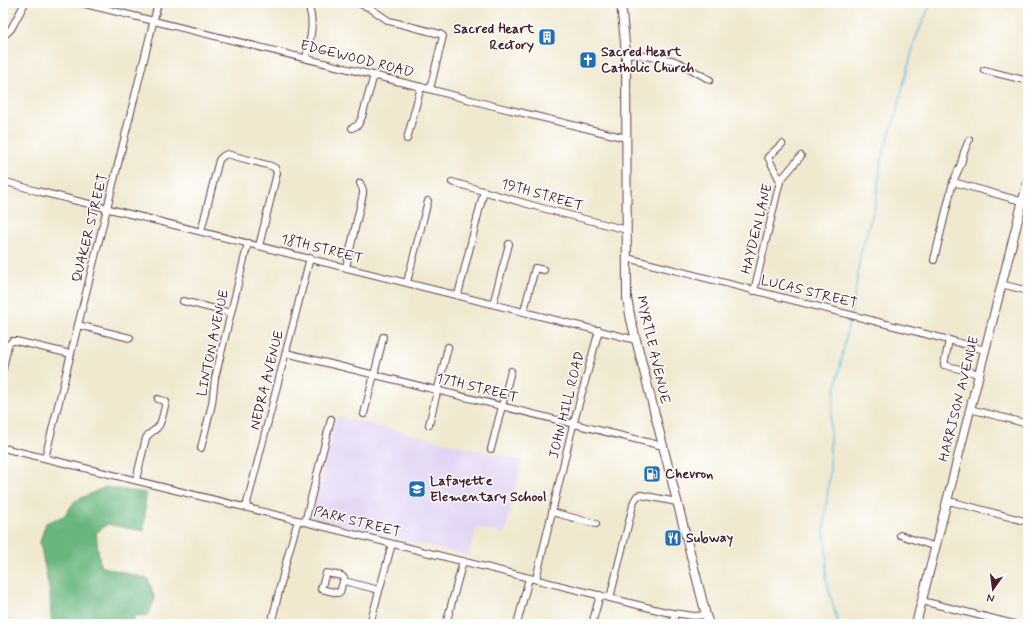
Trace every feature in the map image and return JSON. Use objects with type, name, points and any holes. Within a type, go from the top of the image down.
[{"type":"main road","name":"MYRTLE AVENUE","points":[[621,3],[626,53],[627,298],[636,340],[709,624]]},
{"type":"main road","name":"HARRISON AVENUE","points":[[916,624],[1001,284],[1025,203],[1028,180]]},
{"type":"street","points":[[3,37],[11,29],[25,3]]},
{"type":"street","name":"EDGEWOOD ROAD","points":[[82,3],[626,138]]},
{"type":"street","name":"QUAKER STREET","points":[[45,458],[158,3]]},
{"type":"street","points":[[358,3],[370,8],[389,21],[443,36],[430,89]]},
{"type":"street","points":[[306,58],[312,28],[312,18],[308,4]]},
{"type":"street","points":[[626,53],[672,60],[710,80]]},
{"type":"street","points":[[984,70],[1028,81]]},
{"type":"street","points":[[352,128],[358,124],[362,117],[374,75]]},
{"type":"street","points":[[407,139],[421,87]]},
{"type":"street","points":[[934,260],[954,182],[969,140]]},
{"type":"street","points":[[780,181],[768,157],[782,144]]},
{"type":"street","points":[[201,231],[219,160],[222,156],[228,154],[271,166],[275,168],[277,173],[259,246]]},
{"type":"street","name":"HAYDEN LANE","points":[[754,291],[780,181],[801,156]]},
{"type":"street","name":"18TH STREET","points":[[3,181],[37,191],[636,340]]},
{"type":"street","name":"19TH STREET","points":[[452,182],[538,207],[627,230]]},
{"type":"street","points":[[954,182],[1025,203]]},
{"type":"street","points":[[346,267],[363,194],[360,183]]},
{"type":"street","points":[[458,295],[484,191]]},
{"type":"street","points":[[407,282],[428,201]]},
{"type":"street","name":"LINTON AVENUE","points":[[201,448],[248,243]]},
{"type":"street","points":[[493,304],[508,244]]},
{"type":"street","name":"NEDRA AVENUE","points":[[246,507],[310,258]]},
{"type":"street","name":"LUCAS STREET","points":[[627,258],[985,350]]},
{"type":"street","points":[[524,311],[536,268],[544,270]]},
{"type":"street","points":[[1001,284],[1028,291]]},
{"type":"street","points":[[183,301],[231,312]]},
{"type":"street","points":[[78,325],[130,338]]},
{"type":"street","name":"JOHN HILL ROAD","points":[[536,579],[599,330]]},
{"type":"street","points":[[364,414],[383,337]]},
{"type":"street","points":[[950,340],[944,365],[979,374]]},
{"type":"street","points":[[3,369],[8,345],[12,341],[71,354]]},
{"type":"street","points":[[428,425],[448,347]]},
{"type":"street","name":"17TH STREET","points":[[286,353],[663,446]]},
{"type":"street","points":[[491,449],[512,370]]},
{"type":"street","points":[[136,480],[146,438],[159,427],[164,412],[166,402],[158,399]]},
{"type":"street","points":[[970,409],[1028,424]]},
{"type":"street","points":[[305,522],[331,419]]},
{"type":"street","name":"PARK STREET","points":[[3,448],[675,614],[694,616],[706,615]]},
{"type":"street","points":[[610,598],[634,501],[637,496],[641,495],[677,502]]},
{"type":"street","points":[[947,502],[1028,522]]},
{"type":"street","points":[[552,512],[596,524]]},
{"type":"street","points":[[271,624],[298,520]]},
{"type":"street","points":[[900,534],[936,547]]},
{"type":"street","points":[[370,624],[392,544]]},
{"type":"street","points":[[446,624],[463,561]]},
{"type":"street","points":[[517,624],[529,578]]},
{"type":"street","points":[[344,581],[379,590]]},
{"type":"street","points":[[592,624],[600,595]]},
{"type":"street","points":[[922,601],[1014,624]]},
{"type":"street","points":[[672,624],[675,614]]},
{"type":"shaded area","name":"Lafayette Elementary School","points":[[337,416],[522,461],[505,534],[476,528],[469,556],[312,517]]},
{"type":"green space","points":[[105,487],[146,493],[144,531],[107,524],[96,533],[100,566],[148,579],[155,599],[148,615],[133,616],[135,624],[53,624],[50,594],[40,542],[46,523],[64,516],[75,501]]},
{"type":"waterway","points":[[851,314],[860,256],[876,202],[880,168],[884,150],[895,117],[915,40],[931,3]]},
{"type":"waterway","points":[[838,624],[826,578],[827,560],[824,529],[830,469],[830,423],[850,317]]},
{"type":"place","name":"Sacred Heart Rectory","points":[[547,37]]},
{"type":"place","name":"Sacred Heart Catholic Church","points":[[588,60]]},
{"type":"place","name":"Chevron","points":[[652,474]]},
{"type":"place","name":"Lafayette Elementary School","points":[[417,489]]},
{"type":"place","name":"Subway","points":[[673,538]]}]
